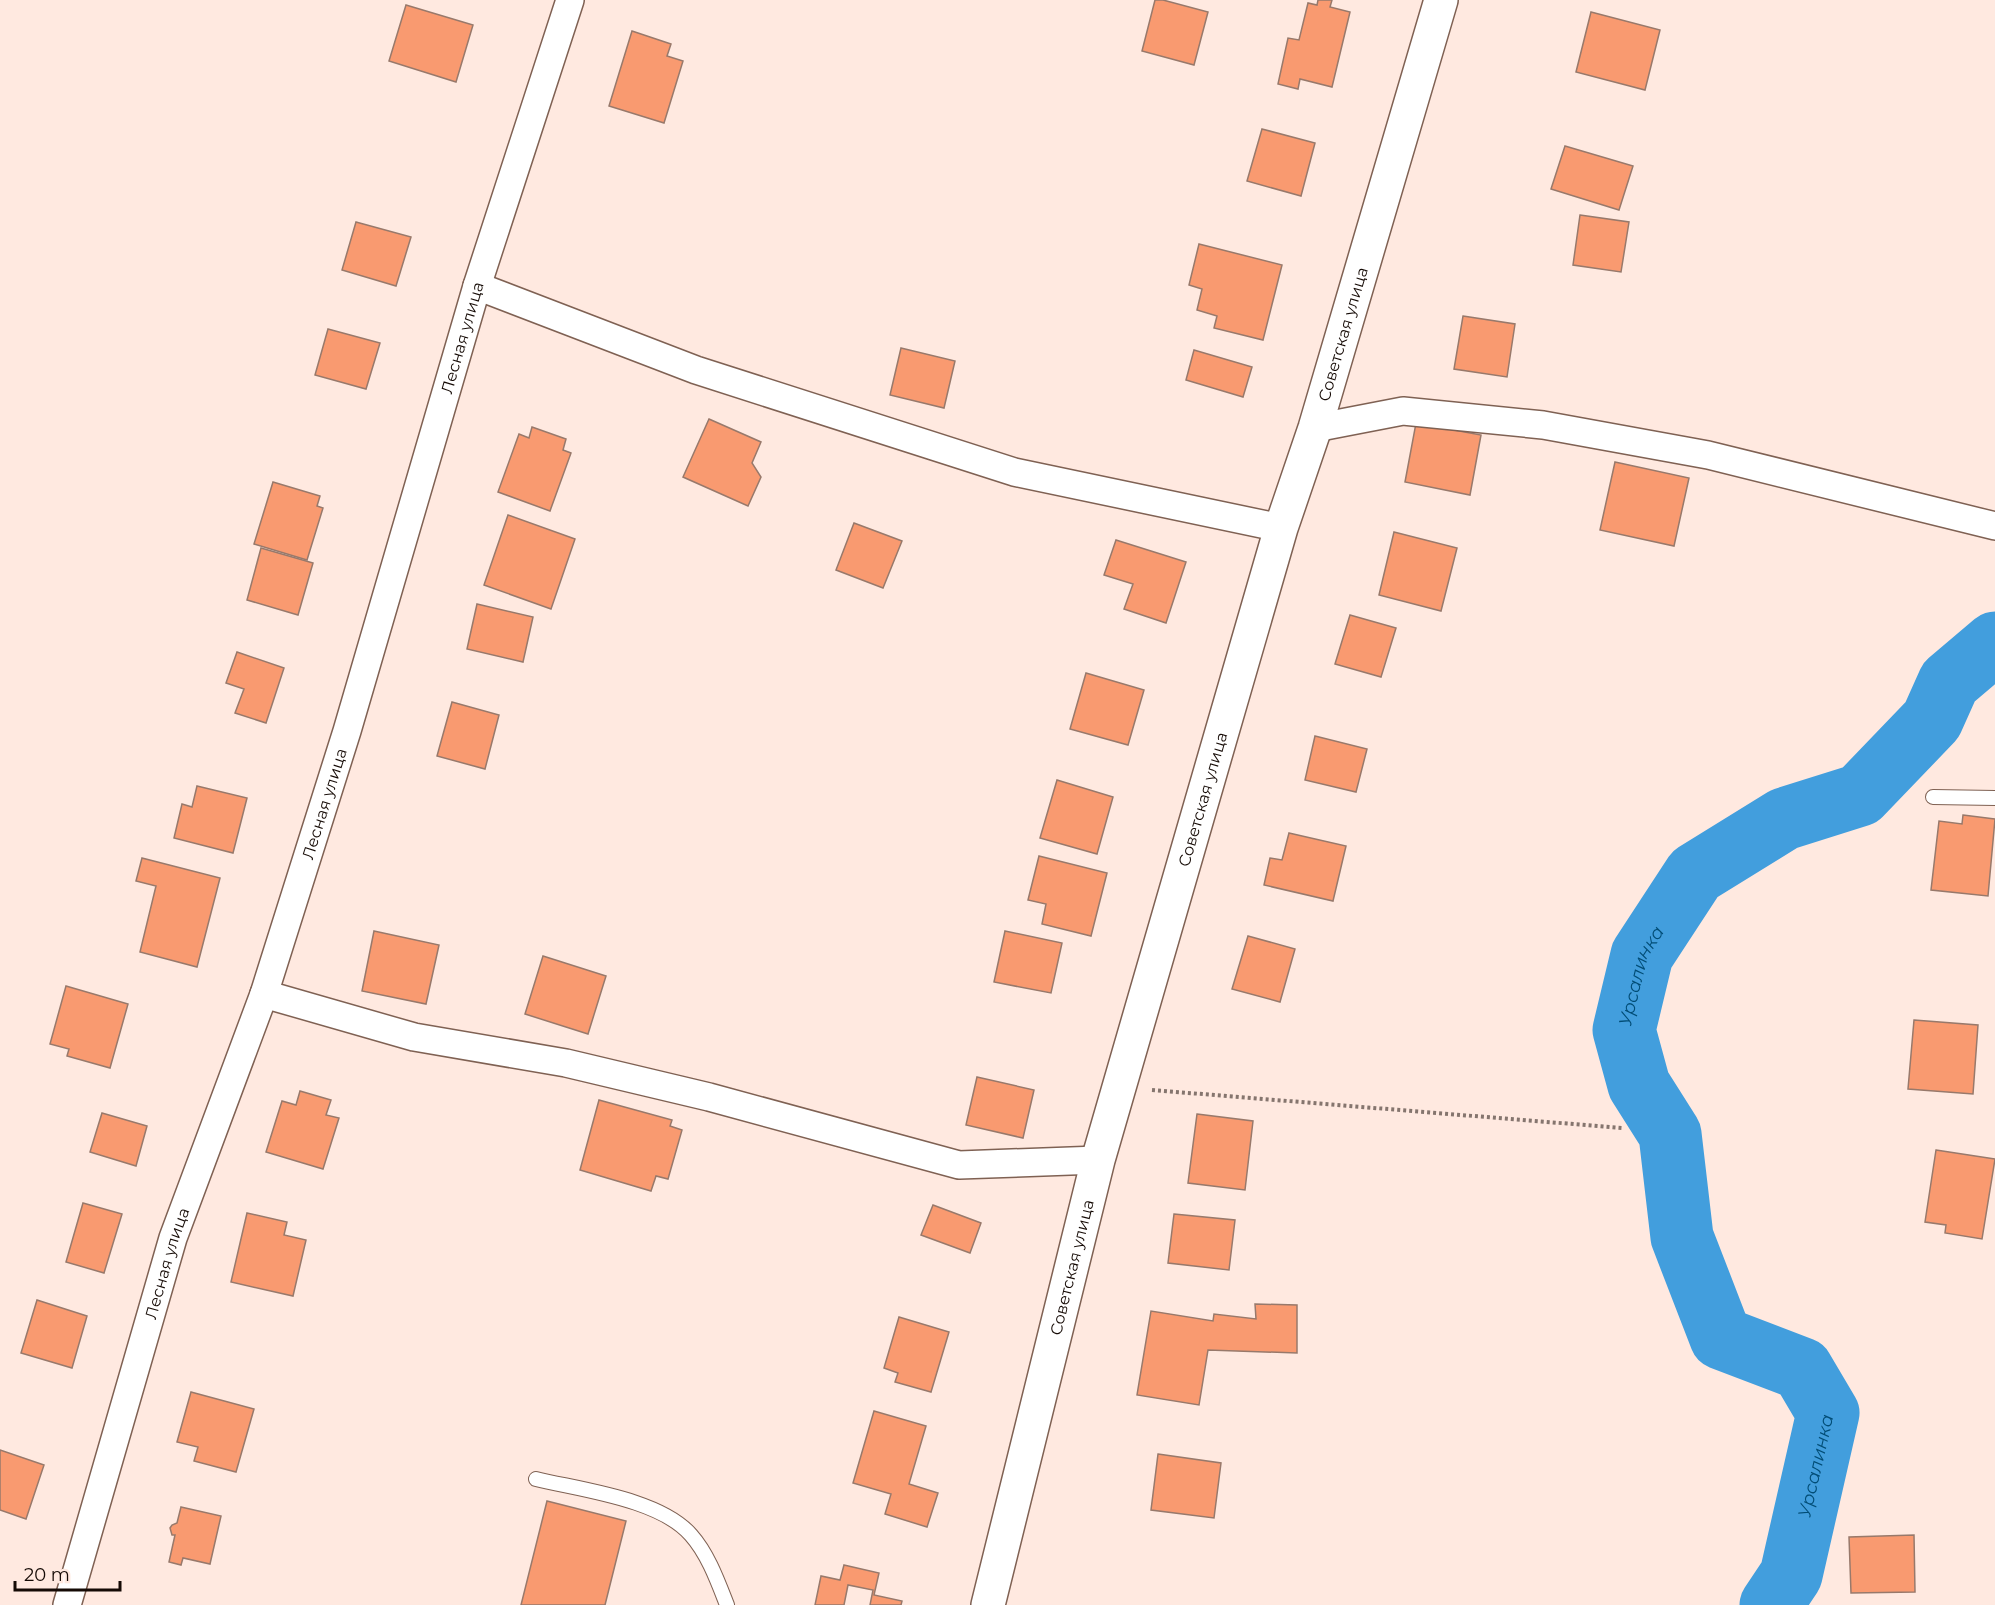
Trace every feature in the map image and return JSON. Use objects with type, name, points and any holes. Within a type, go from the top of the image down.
[{"type":"street","name":"Лесная улица","points":[[67,1605],[173,1238],[264,994],[350,719],[477,286],[570,0]]},
{"type":"street","name":"Советская улица","points":[[988,1605],[1098,1160],[1281,528],[1315,428],[1441,0]]},
{"type":"street","points":[[477,286],[696,370],[1014,472],[1281,528]]},
{"type":"street","points":[[1315,428],[1403,411],[1543,425],[1708,455],[1995,526]]},
{"type":"street","points":[[264,994],[414,1037],[566,1063],[709,1097],[959,1165],[1098,1160]]},
{"type":"lane","points":[[1933,797],[1995,798]]},
{"type":"lane","points":[[536,1479],[639,1503],[665,1515],[691,1534],[715,1574],[727,1605]]},
{"type":"path","points":[[1119,1087],[1622,1128]]},
{"type":"building","points":[[1155,0],[1208,12],[1194,65],[1142,51]]},
{"type":"building","points":[[1318,0],[1332,0],[1330,7],[1350,12],[1332,87],[1300,79],[1298,89],[1278,84],[1288,38],[1299,40],[1308,3],[1317,5]]},
{"type":"building","points":[[406,5],[473,25],[456,82],[389,61]]},
{"type":"building","points":[[1591,12],[1660,30],[1645,90],[1576,72]]},
{"type":"building","points":[[632,31],[671,44],[667,56],[683,61],[664,123],[609,106]]},
{"type":"building","points":[[1262,129],[1315,143],[1301,196],[1247,181]]},
{"type":"building","points":[[1565,146],[1633,166],[1619,210],[1551,189]]},
{"type":"building","points":[[1580,215],[1629,222],[1621,272],[1573,265]]},
{"type":"building","points":[[356,222],[411,237],[396,286],[342,270]]},
{"type":"building","points":[[1199,244],[1282,265],[1263,340],[1214,328],[1217,316],[1197,310],[1202,289],[1189,285]]},
{"type":"building","points":[[1463,316],[1515,324],[1507,377],[1454,369]]},
{"type":"building","points":[[328,329],[380,343],[366,389],[315,375]]},
{"type":"building","points":[[901,348],[955,361],[944,408],[890,395]]},
{"type":"building","points":[[1194,350],[1252,367],[1243,397],[1186,380]]},
{"type":"building","points":[[709,419],[761,442],[752,463],[761,477],[748,506],[683,477]]},
{"type":"building","points":[[1416,423],[1481,435],[1470,495],[1405,482]]},
{"type":"building","points":[[532,427],[566,439],[563,450],[571,453],[550,511],[498,492],[519,434],[529,438]]},
{"type":"building","points":[[1615,462],[1689,478],[1674,546],[1600,530]]},
{"type":"building","points":[[273,482],[320,496],[317,506],[323,508],[307,560],[254,544]]},
{"type":"building","points":[[508,515],[575,539],[551,609],[484,585]]},
{"type":"building","points":[[854,523],[902,541],[883,588],[836,570]]},
{"type":"building","points":[[1394,532],[1457,548],[1441,611],[1379,595]]},
{"type":"building","points":[[1116,540],[1186,562],[1166,623],[1124,609],[1133,584],[1104,575]]},
{"type":"building","points":[[261,548],[313,563],[298,615],[247,600]]},
{"type":"building","points":[[477,604],[533,617],[523,662],[467,649]]},
{"type":"building","points":[[1350,615],[1396,628],[1381,677],[1335,664]]},
{"type":"building","points":[[237,652],[284,668],[266,723],[235,713],[244,689],[226,683]]},
{"type":"building","points":[[1086,673],[1144,690],[1128,745],[1070,729]]},
{"type":"building","points":[[452,702],[499,715],[485,769],[437,756]]},
{"type":"building","points":[[1315,736],[1367,749],[1356,792],[1305,780]]},
{"type":"building","points":[[1057,780],[1113,797],[1097,854],[1040,838]]},
{"type":"building","points":[[197,786],[247,798],[233,853],[174,838],[182,804],[192,807]]},
{"type":"building","points":[[1963,815],[1995,819],[1988,896],[1931,890],[1939,821],[1962,824]]},
{"type":"building","points":[[1289,833],[1346,846],[1333,901],[1264,885],[1270,858],[1282,860]]},
{"type":"building","points":[[1039,856],[1107,873],[1091,936],[1042,924],[1046,904],[1028,900]]},
{"type":"building","points":[[142,858],[220,878],[197,967],[140,952],[156,886],[136,881]]},
{"type":"building","points":[[374,931],[439,945],[426,1004],[362,991]]},
{"type":"building","points":[[1005,931],[1062,943],[1051,993],[994,982]]},
{"type":"building","points":[[1248,936],[1295,949],[1280,1002],[1232,989]]},
{"type":"building","points":[[543,956],[606,976],[588,1034],[525,1014]]},
{"type":"building","points":[[66,986],[128,1004],[110,1068],[67,1056],[69,1049],[50,1044]]},
{"type":"building","points":[[1914,1020],[1978,1025],[1973,1094],[1908,1089]]},
{"type":"building","points":[[977,1077],[1034,1090],[1023,1138],[966,1125]]},
{"type":"building","points":[[300,1091],[331,1100],[326,1115],[339,1118],[323,1169],[266,1152],[282,1101],[296,1105]]},
{"type":"building","points":[[599,1100],[672,1120],[670,1126],[682,1130],[668,1179],[656,1176],[651,1191],[580,1170]]},
{"type":"building","points":[[102,1113],[147,1126],[136,1166],[90,1152]]},
{"type":"building","points":[[1197,1114],[1253,1121],[1245,1190],[1188,1183]]},
{"type":"building","points":[[1936,1150],[1995,1159],[1982,1239],[1945,1233],[1946,1225],[1925,1222]]},
{"type":"building","points":[[83,1203],[122,1214],[104,1273],[66,1262]]},
{"type":"building","points":[[933,1205],[981,1223],[970,1253],[921,1235]]},
{"type":"building","points":[[247,1213],[287,1222],[284,1235],[306,1240],[293,1296],[231,1282]]},
{"type":"building","points":[[1174,1214],[1235,1220],[1229,1270],[1168,1263]]},
{"type":"building","points":[[37,1300],[87,1316],[72,1368],[21,1353]]},
{"type":"building","points":[[1255,1304],[1297,1305],[1297,1353],[1208,1350],[1199,1405],[1137,1395],[1151,1311],[1213,1321],[1214,1314],[1256,1319]]},
{"type":"building","points":[[899,1317],[949,1332],[931,1392],[895,1382],[898,1373],[884,1368]]},
{"type":"building","points":[[191,1392],[254,1409],[236,1472],[194,1461],[198,1447],[177,1442]]},
{"type":"building","points":[[874,1411],[926,1426],[909,1484],[938,1493],[927,1527],[885,1514],[891,1494],[853,1483]]},
{"type":"building","points":[[0,1450],[44,1465],[26,1519],[0,1510]]},
{"type":"building","points":[[1158,1454],[1221,1463],[1214,1518],[1151,1510]]},
{"type":"building","points":[[547,1501],[626,1521],[605,1605],[521,1605]]},
{"type":"building","points":[[181,1507],[221,1516],[210,1564],[183,1558],[181,1565],[169,1562],[175,1535],[172,1535],[170,1528],[177,1523]]},
{"type":"building","points":[[1914,1535],[1915,1592],[1851,1593],[1849,1537]]},
{"type":"building","points":[[844,1565],[879,1573],[874,1595],[902,1601],[901,1605],[870,1605],[873,1590],[848,1585],[844,1605],[815,1605],[821,1576],[840,1580]]},
{"type":"waterway","name":"Урсалинка","points":[[1771,1605],[1791,1575],[1828,1413],[1802,1369],[1721,1338],[1682,1237],[1670,1134],[1639,1085],[1624,1030],[1642,955],[1695,874],[1784,819],[1860,795],[1932,720],[1949,682],[1995,643]]}]
